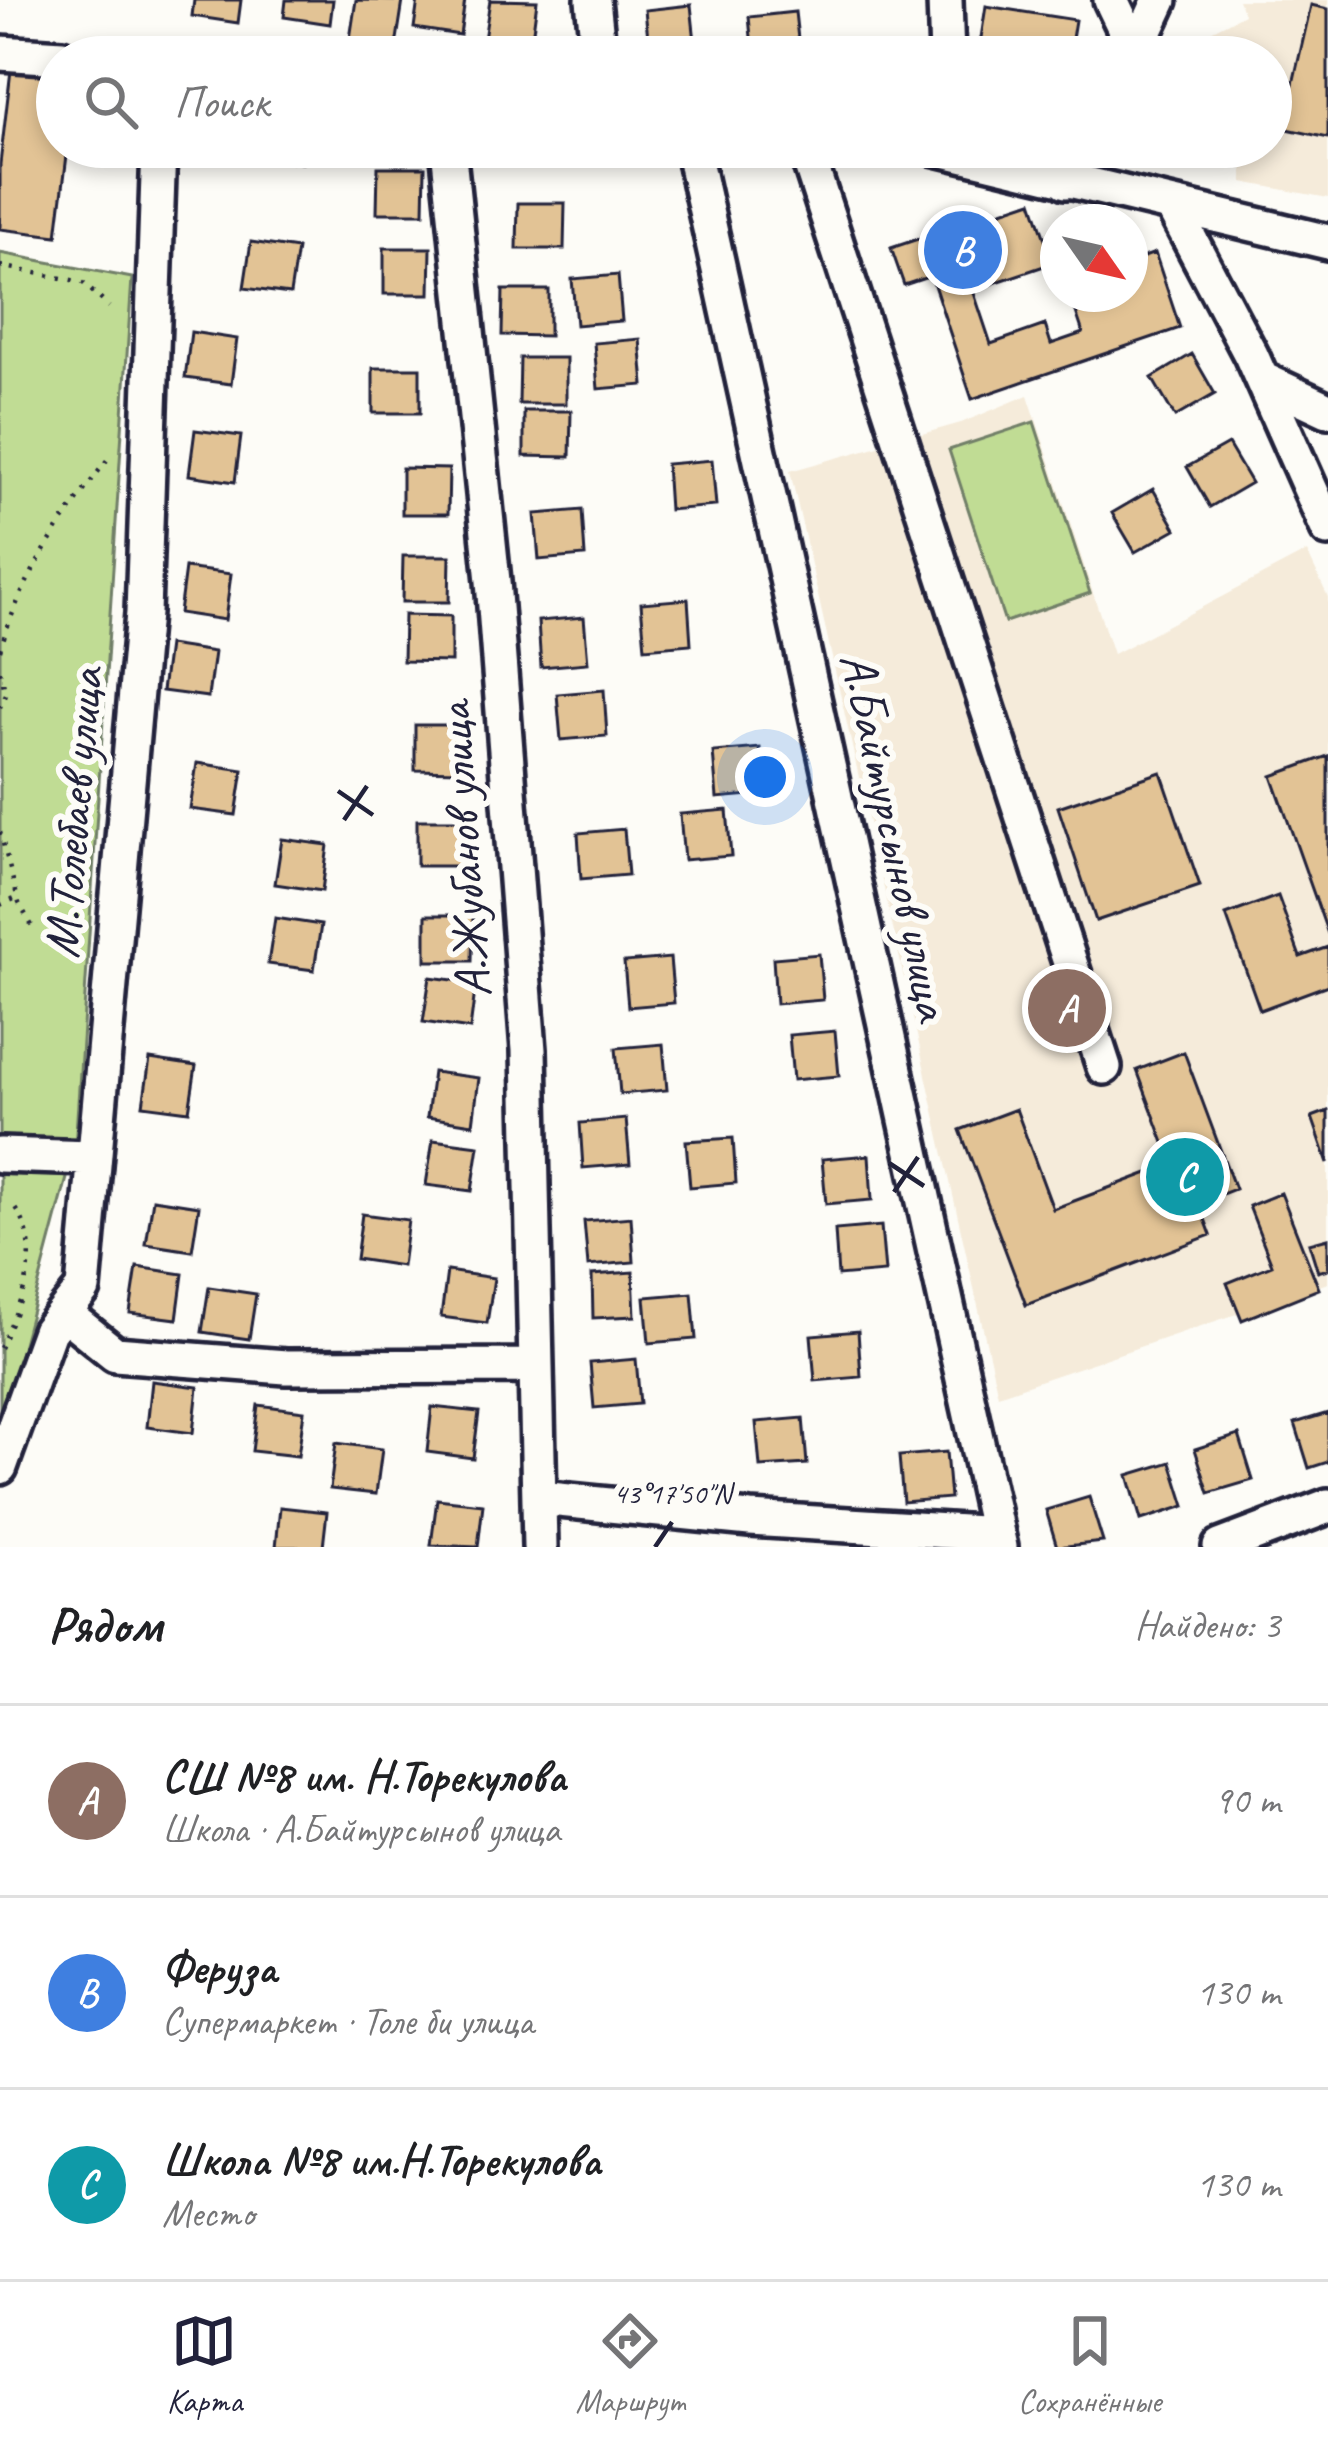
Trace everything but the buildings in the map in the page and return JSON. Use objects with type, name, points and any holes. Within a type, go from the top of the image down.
[{"type":"street","points":[[593,0],[597,36]]},
{"type":"street","points":[[945,0],[946,36]]},
{"type":"street","points":[[1111,0],[1124,36]]},
{"type":"street","points":[[1141,36],[1160,0]]},
{"type":"street","points":[[0,53],[36,55]]},
{"type":"street","name":"М.Толебаев улица","points":[[0,1467],[49,1331],[83,1289],[91,1158],[143,613],[158,168]]},
{"type":"street","name":"А.Жубанов улица","points":[[450,168],[493,581],[529,1050],[540,1547]]},
{"type":"street","name":"А.Байтурсынов улица","points":[[697,168],[999,1541]]},
{"type":"street","points":[[812,168],[1104,1067]]},
{"type":"street","points":[[1015,168],[1328,242]]},
{"type":"street","points":[[1066,181],[1071,168]]},
{"type":"street","points":[[1174,209],[1262,380],[1328,529]]},
{"type":"street","points":[[1262,380],[1328,410]]},
{"type":"street","points":[[0,1155],[91,1158]]},
{"type":"street","points":[[64,1313],[115,1354],[286,1367],[536,1366]]},
{"type":"street","points":[[539,1498],[999,1541]]},
{"type":"street","points":[[1220,1547],[1328,1506]]},
{"type":"path","points":[[0,266],[82,282],[109,308]]},
{"type":"path","points":[[0,650],[14,602],[49,537],[107,460]]},
{"type":"path","points":[[0,671],[6,694],[0,707]]},
{"type":"path","points":[[0,832],[17,898],[35,931]]},
{"type":"path","points":[[0,905],[17,898]]},
{"type":"path","points":[[0,1348],[29,1279],[29,1228],[14,1207]]},
{"type":"shaded area","points":[[1238,0],[1328,0],[1328,198],[1243,182],[1243,168],[1292,168],[1292,36],[1201,36],[1244,14]]},
{"type":"shaded area","points":[[1028,395],[1113,654],[1307,552],[1328,597],[1328,1283],[998,1395],[790,471],[961,423]]},
{"type":"green space","points":[[0,253],[132,278],[75,1148],[0,1430]]},
{"type":"green space","points":[[1034,422],[1090,593],[1005,622],[949,450]]},
{"type":"place","name":"Феруза","points":[[963,250]]},
{"type":"place","name":"СШ №8 им. Н.Торекулова","points":[[1067,1008]]},
{"type":"place","name":"Школа №8 им.Н.Торекулова","points":[[1185,1177]]}]
